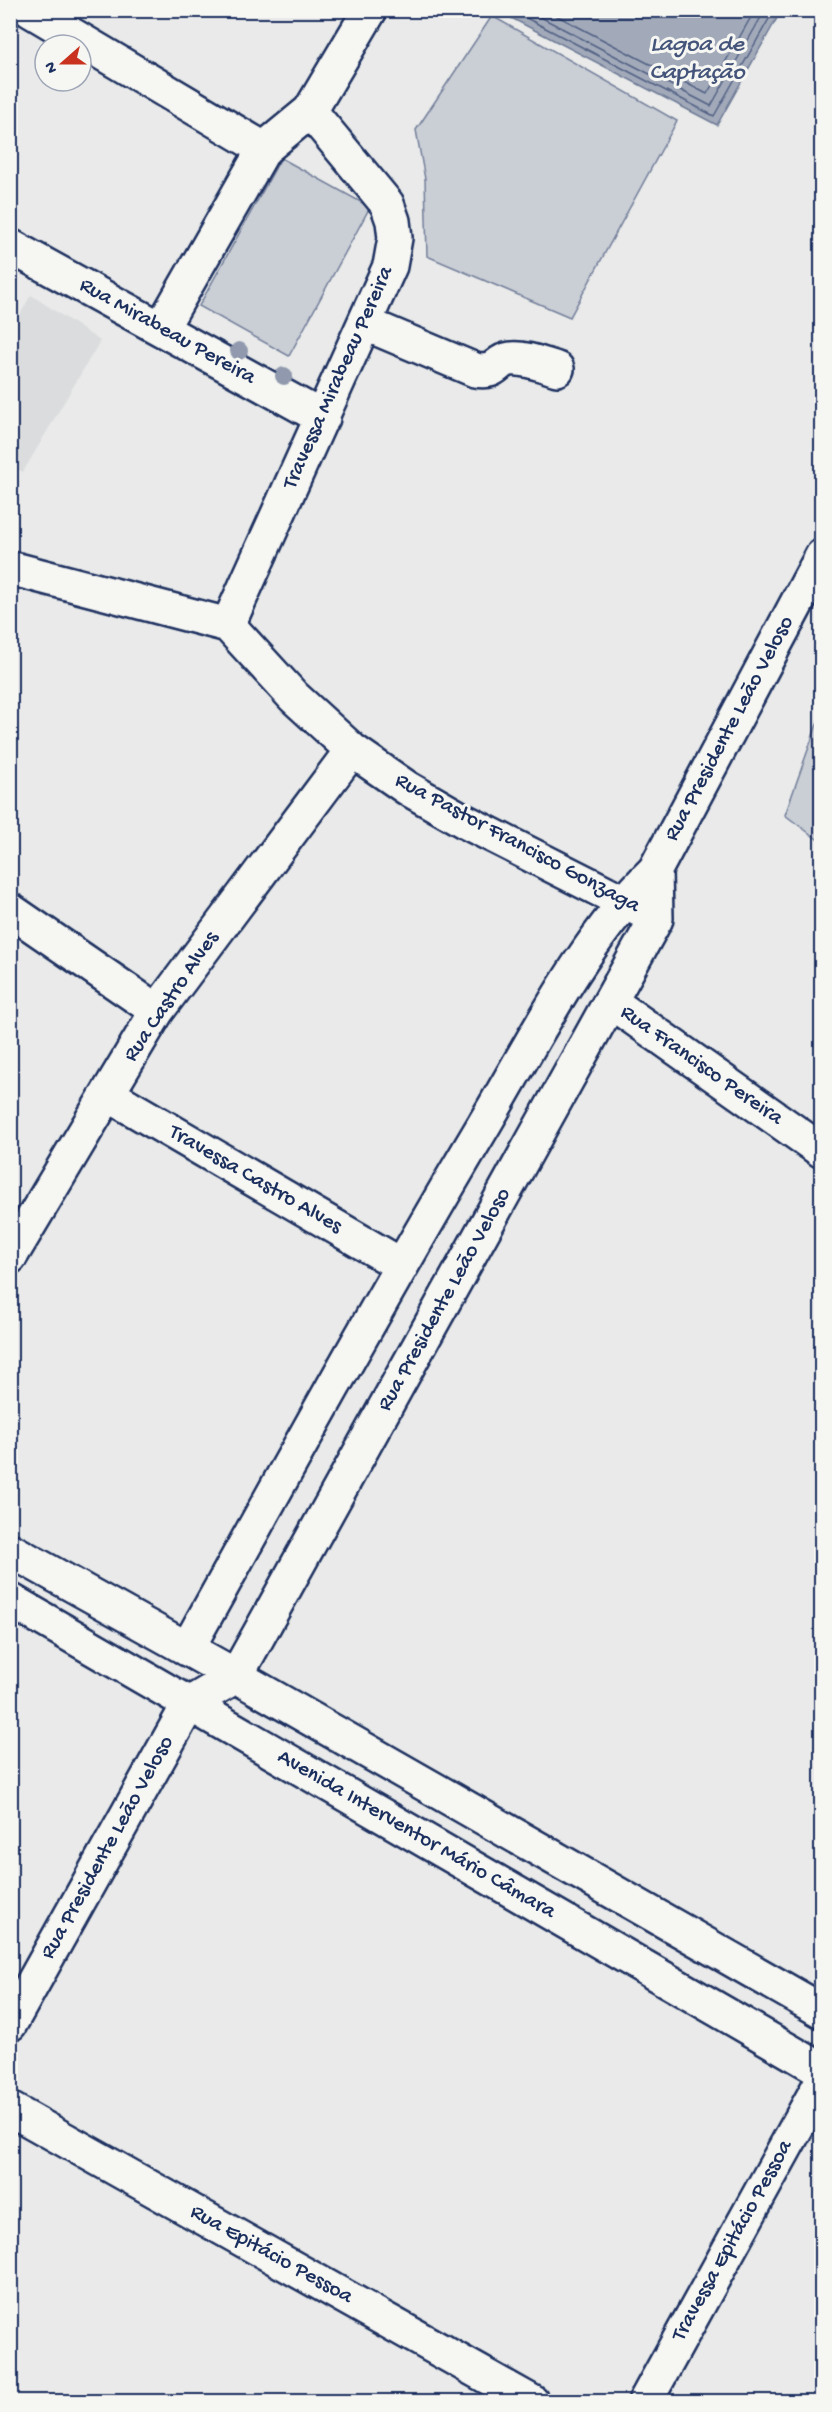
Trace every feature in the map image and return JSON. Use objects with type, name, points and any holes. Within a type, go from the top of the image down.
[{"type":"street","points":[[30,10],[264,149]]},
{"type":"street","points":[[160,329],[264,149],[310,111],[370,10]]},
{"type":"street","name":"Travessa Mirabeau Pereira","points":[[228,625],[366,324],[394,252],[393,221],[387,204],[310,111]]},
{"type":"street","name":"Rua Mirabeau Pereira","points":[[11,246],[323,418]]},
{"type":"street","points":[[366,324],[475,370],[489,372],[511,359],[532,361],[557,369]]},
{"type":"street","name":"Rua Presidente Leão Veloso","points":[[187,1648],[401,1265],[573,974],[624,900],[655,870],[822,556]]},
{"type":"street","points":[[10,568],[228,625]]},
{"type":"street","name":"Rua Pastor Francisco Gonzaga","points":[[228,625],[294,697],[352,750],[407,788],[466,822],[624,900],[656,919]]},
{"type":"street","name":"Rua Castro Alves","points":[[10,1257],[109,1095],[157,1011],[352,750]]},
{"type":"street","name":"Rua Presidente Leão Veloso","points":[[10,2024],[189,1704],[236,1676],[656,919],[655,870]]},
{"type":"street","points":[[10,910],[157,1011]]},
{"type":"street","name":"Rua Francisco Pereira","points":[[610,1002],[822,1151]]},
{"type":"street","name":"Travessa Castro Alves","points":[[109,1095],[401,1265]]},
{"type":"street","points":[[10,1550],[187,1648],[822,2011]]},
{"type":"street","name":"Avenida Interventor Mário Câmara","points":[[10,1600],[822,2070]]},
{"type":"street","points":[[187,1648],[189,1704]]},
{"type":"street","name":"Travessa Epitácio Pessoa","points":[[645,2402],[822,2081]]},
{"type":"street","name":"Rua Epitácio Pessoa","points":[[10,2109],[532,2402]]},
{"type":"shaded area","points":[[492,16],[677,121],[570,317],[427,256],[425,179],[416,130]]},
{"type":"shaded area","points":[[281,158],[370,207],[289,356],[199,306]]},
{"type":"shaded area","points":[[31,295],[100,341],[23,472],[11,466],[10,333]]},
{"type":"shaded area","points":[[821,713],[821,842],[785,815]]},
{"type":"water","name":"Lagoa de Captação","points":[[498,11],[781,11],[717,125]]}]
